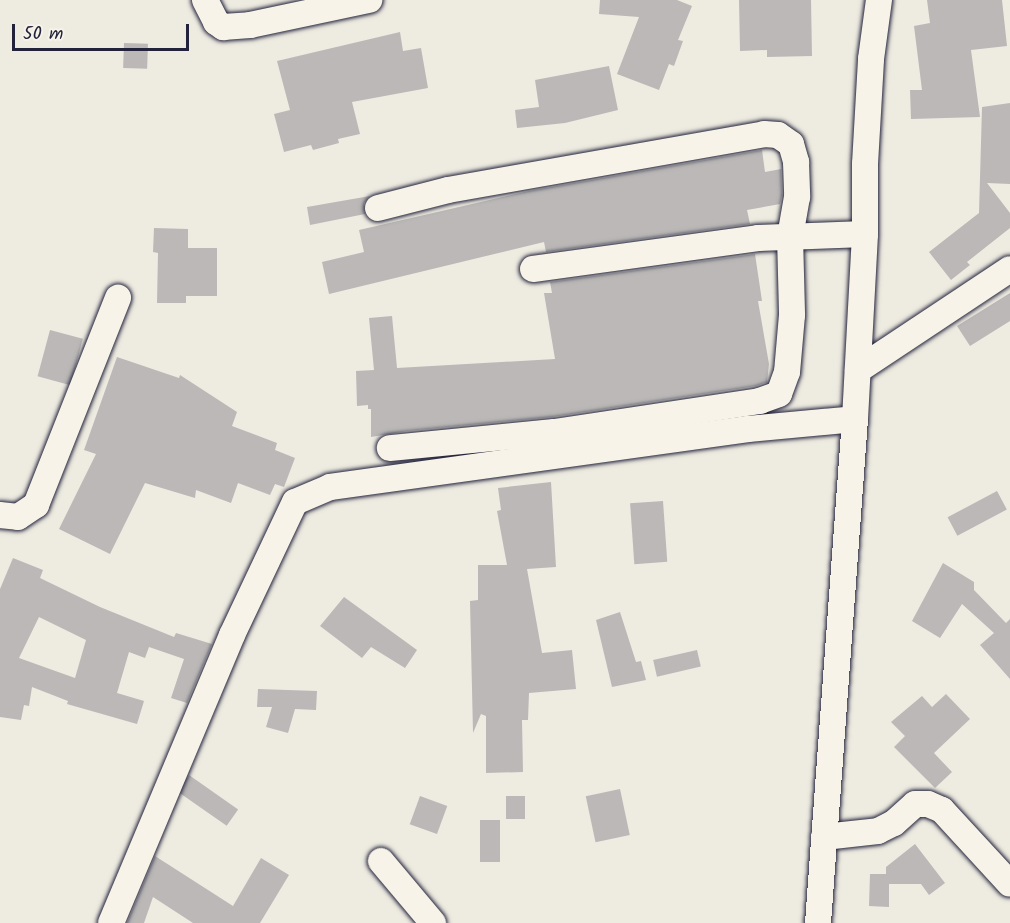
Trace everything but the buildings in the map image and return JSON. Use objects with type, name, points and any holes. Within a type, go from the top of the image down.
[{"type":"street","points":[[205,0],[216,22],[223,27],[250,25],[369,0]]},
{"type":"street","points":[[818,923],[855,419],[871,59],[879,0]]},
{"type":"street","points":[[378,208],[448,190],[764,134],[778,135],[791,144],[796,162],[797,197],[790,236],[792,315],[787,372],[779,394],[760,401],[554,432],[390,448]]},
{"type":"street","points":[[533,269],[758,238],[865,234]]},
{"type":"street","points":[[858,370],[1010,269]]},
{"type":"street","points":[[0,515],[18,517],[36,505],[118,298]]},
{"type":"street","points":[[111,923],[232,635],[295,502],[311,493],[330,487],[748,429],[855,419]]},
{"type":"street","points":[[824,837],[878,831],[894,823],[915,804],[928,804],[942,810],[1010,884]]},
{"type":"street","points":[[381,861],[433,923]]}]
